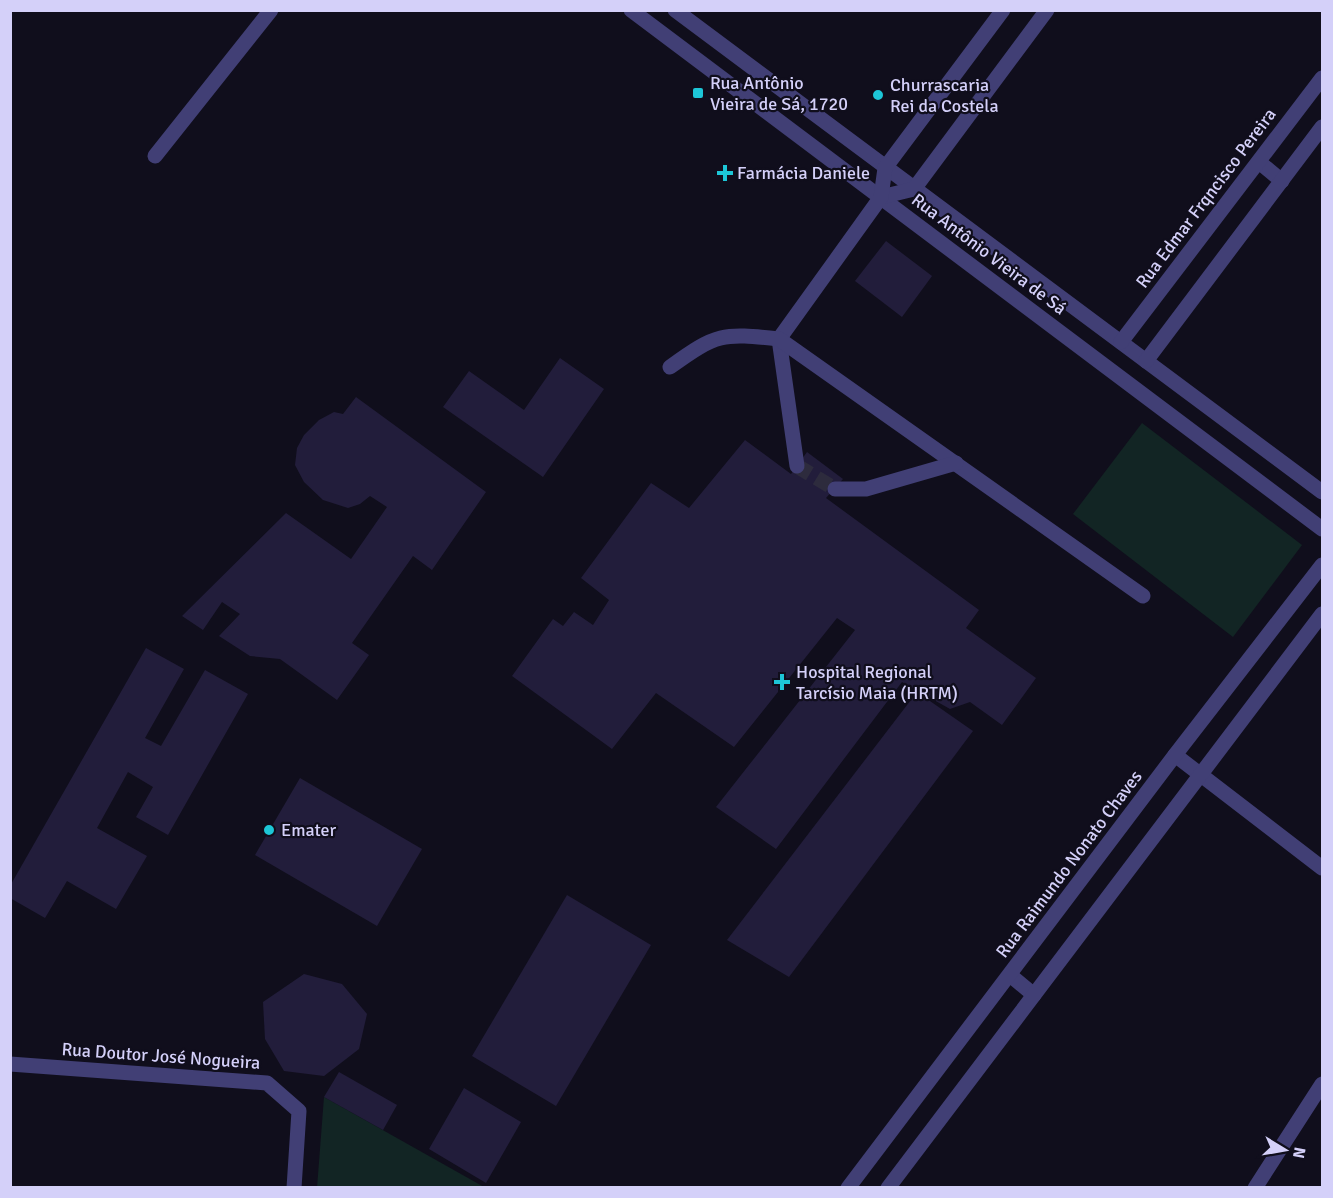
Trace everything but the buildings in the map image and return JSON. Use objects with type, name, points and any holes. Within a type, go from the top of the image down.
[{"type":"street","points":[[155,156],[271,10]]},
{"type":"street","name":"Rua Antônio Vieira de Sá","points":[[631,10],[1323,529]]},
{"type":"street","name":"Rua Antônio Vieira de Sá","points":[[675,10],[1323,492]]},
{"type":"street","points":[[797,466],[779,339],[881,197],[885,168],[1003,10]]},
{"type":"street","points":[[881,197],[914,189],[1047,10]]},
{"type":"street","name":"Rua Edmar Frqncisco Pereira","points":[[1120,342],[1323,78]]},
{"type":"street","points":[[1146,361],[1323,127]]},
{"type":"street","points":[[1259,162],[1282,181]]},
{"type":"street","points":[[670,367],[710,340],[734,333],[779,339],[1143,596]]},
{"type":"street","points":[[835,489],[866,489],[956,464]]},
{"type":"street","name":"Rua Raimundo Nonato Chaves","points":[[848,1188],[1175,755],[1323,565]]},
{"type":"street","points":[[888,1188],[1323,614]]},
{"type":"street","points":[[1175,755],[1323,868]]},
{"type":"street","points":[[1010,975],[1034,994]]},
{"type":"street","name":"Rua Doutor José Nogueira","points":[[10,1064],[267,1083],[299,1111],[294,1188]]},
{"type":"street","points":[[1255,1188],[1323,1084]]},
{"type":"green space","points":[[1142,423],[1302,545],[1233,637],[1073,514]]},
{"type":"green space","points":[[324,1097],[484,1187],[317,1188]]},
{"type":"tunnel","points":[[797,466],[835,489]]},
{"type":"place","name":"Rua Antônio Vieira de Sá, 1720","points":[[698,93]]},
{"type":"place","name":"Churrascaria Rei da Costela","points":[[878,95]]},
{"type":"place","name":"Farmácia Daniele","points":[[725,173]]},
{"type":"place","name":"Hospital Regional Tarcísio Maia (HRTM)","points":[[782,682]]},
{"type":"place","name":"Emater","points":[[269,830]]}]
